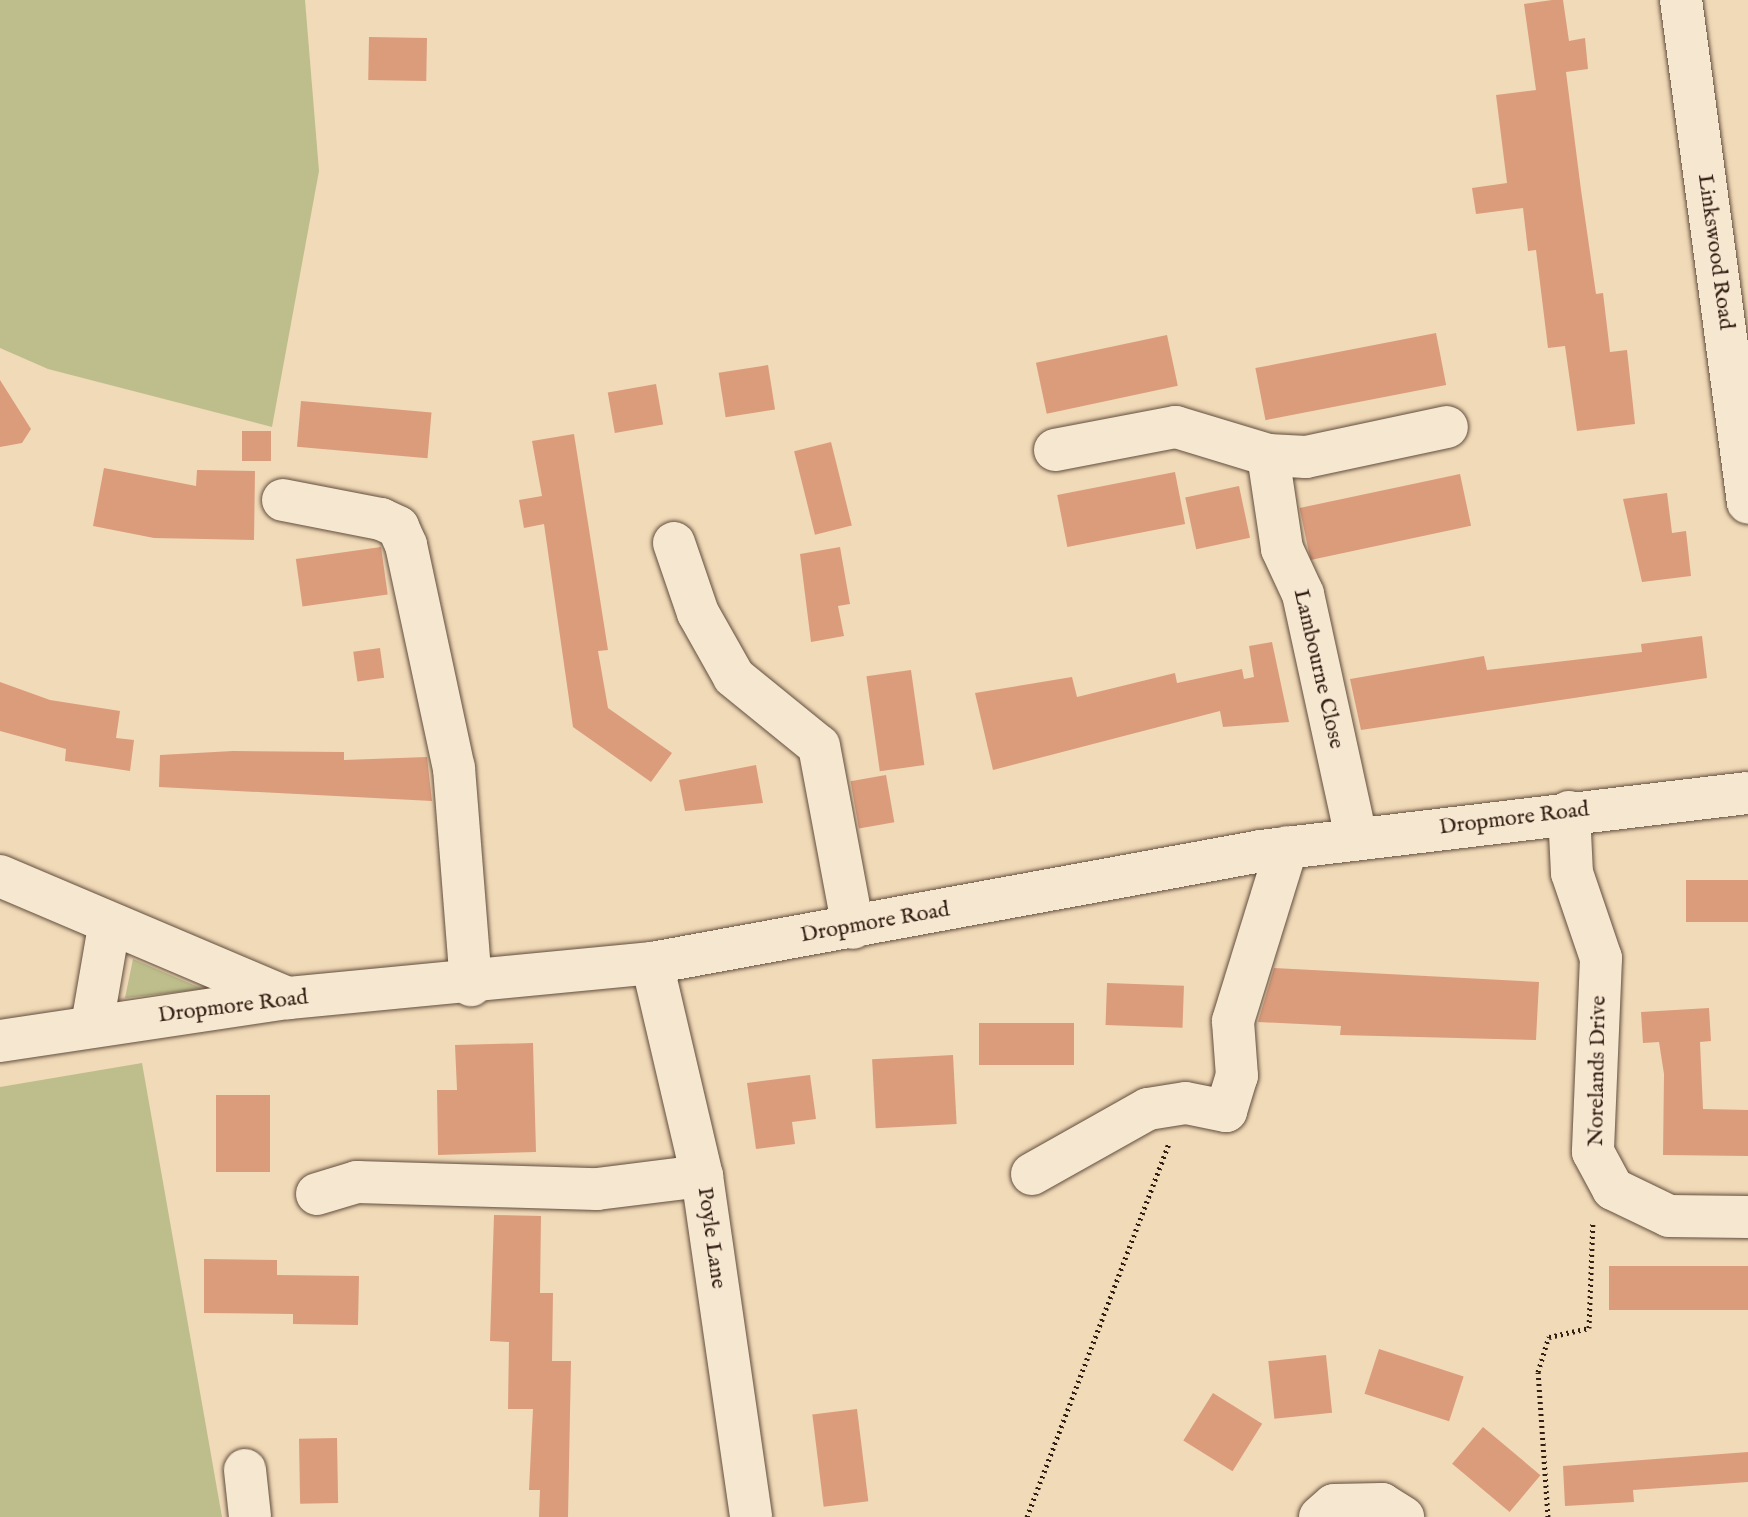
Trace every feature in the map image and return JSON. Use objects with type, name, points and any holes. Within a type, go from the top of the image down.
[{"type":"street","name":"Linkswood Road","points":[[1681,0],[1748,503]]},
{"type":"street","points":[[1055,450],[1176,427],[1268,455],[1306,457],[1447,427]]},
{"type":"street","name":"Lambourne Close","points":[[1268,455],[1282,549],[1303,594],[1356,838]]},
{"type":"street","points":[[283,500],[381,519],[398,527],[406,545],[454,768],[471,985]]},
{"type":"street","points":[[674,543],[698,613],[734,677],[819,746],[853,928]]},
{"type":"street","name":"Dropmore Road","points":[[0,1041],[289,998],[471,985],[652,963],[1287,847],[1748,793]]},
{"type":"street","name":"Norelands Drive","points":[[1569,812],[1572,873],[1601,958],[1593,1152],[1613,1189]]},
{"type":"street","points":[[1032,1174],[1148,1109],[1186,1103],[1226,1111],[1237,1076],[1233,1021],[1287,847]]},
{"type":"street","points":[[0,876],[109,927],[289,998]]},
{"type":"street","points":[[92,1025],[109,927]]},
{"type":"street","name":"Poyle Lane","points":[[652,963],[702,1176],[751,1517]]},
{"type":"street","points":[[317,1194],[357,1182],[597,1189],[702,1176]]},
{"type":"street","points":[[1613,1189],[1669,1216],[1748,1217]]},
{"type":"street","points":[[245,1470],[250,1517]]},
{"type":"street","points":[[1320,1517],[1334,1505],[1382,1504],[1403,1517]]},
{"type":"path","points":[[1027,1517],[1186,1103]]},
{"type":"path","points":[[1548,1517],[1538,1372],[1549,1337],[1589,1328],[1594,1202],[1613,1189]]},
{"type":"green space","points":[[0,0],[305,0],[319,171],[272,427],[48,369],[0,348]]},
{"type":"green space","points":[[133,959],[203,989],[125,998]]},
{"type":"green space","points":[[142,1063],[222,1517],[0,1517],[0,1087]]},
{"type":"building","points":[[1563,0],[1569,41],[1585,38],[1588,69],[1566,72],[1581,190],[1596,294],[1603,293],[1610,352],[1627,350],[1635,424],[1577,431],[1565,346],[1548,348],[1536,250],[1528,251],[1523,208],[1476,214],[1472,188],[1507,183],[1496,95],[1536,90],[1524,4]]},
{"type":"building","points":[[369,37],[427,38],[426,81],[368,80]]},
{"type":"building","points":[[1436,333],[1446,385],[1265,420],[1255,368]]},
{"type":"building","points":[[1167,335],[1178,386],[1047,414],[1036,363]]},
{"type":"building","points":[[768,365],[775,409],[726,417],[719,373]]},
{"type":"building","points":[[0,380],[31,429],[22,443],[0,447]]},
{"type":"building","points":[[656,384],[663,424],[615,433],[608,393]]},
{"type":"building","points":[[301,401],[432,412],[427,458],[297,447]]},
{"type":"building","points":[[242,431],[271,431],[271,461],[242,461]]},
{"type":"building","points":[[574,434],[608,650],[598,651],[608,708],[672,753],[651,782],[573,727],[544,524],[524,528],[519,500],[542,496],[532,441]]},
{"type":"building","points":[[831,442],[852,525],[815,535],[794,451]]},
{"type":"building","points":[[104,468],[196,486],[197,470],[255,471],[254,540],[154,538],[93,526]]},
{"type":"building","points":[[1175,472],[1185,524],[1067,547],[1057,495]]},
{"type":"building","points":[[1460,474],[1471,526],[1311,560],[1300,508]]},
{"type":"building","points":[[1239,486],[1250,538],[1196,549],[1185,497]]},
{"type":"building","points":[[1667,493],[1672,533],[1686,531],[1691,576],[1642,582],[1623,499]]},
{"type":"building","points":[[381,547],[388,595],[303,607],[296,559]]},
{"type":"building","points":[[840,547],[850,604],[838,606],[844,636],[811,642],[800,554]]},
{"type":"building","points":[[1702,636],[1707,678],[1361,730],[1350,679],[1484,656],[1487,670],[1642,652],[1641,644]]},
{"type":"building","points":[[1272,642],[1289,722],[1223,727],[1220,711],[993,770],[975,693],[1072,677],[1077,697],[1175,673],[1177,683],[1242,669],[1244,679],[1254,677],[1249,646]]},
{"type":"building","points":[[380,648],[384,678],[357,681],[353,652]]},
{"type":"building","points":[[911,670],[924,765],[880,771],[866,676]]},
{"type":"building","points":[[0,682],[50,700],[120,711],[116,738],[134,740],[130,771],[65,761],[66,749],[0,731]]},
{"type":"building","points":[[233,751],[344,752],[344,760],[427,757],[432,801],[159,787],[160,755]]},
{"type":"building","points":[[756,765],[763,803],[685,811],[679,780]]},
{"type":"building","points":[[886,775],[894,822],[859,829],[851,781]]},
{"type":"building","points":[[1686,880],[1748,880],[1748,922],[1686,922]]},
{"type":"building","points":[[1274,968],[1539,982],[1536,1040],[1340,1035],[1341,1026],[1258,1022]]},
{"type":"building","points":[[1107,983],[1184,986],[1182,1028],[1106,1025]]},
{"type":"building","points":[[1709,1008],[1711,1041],[1700,1042],[1703,1109],[1748,1110],[1748,1156],[1663,1155],[1664,1074],[1659,1042],[1643,1043],[1641,1012]]},
{"type":"building","points":[[979,1023],[1074,1023],[1074,1065],[979,1065]]},
{"type":"building","points":[[533,1043],[536,1152],[438,1155],[437,1090],[457,1090],[455,1045]]},
{"type":"building","points":[[953,1055],[957,1124],[876,1128],[872,1059]]},
{"type":"building","points":[[810,1075],[816,1119],[792,1122],[795,1144],[756,1149],[747,1083]]},
{"type":"building","points":[[216,1095],[270,1095],[270,1172],[216,1172]]},
{"type":"building","points":[[494,1215],[541,1216],[540,1293],[553,1293],[552,1361],[571,1361],[568,1517],[539,1517],[540,1490],[529,1490],[533,1409],[508,1409],[509,1342],[490,1341]]},
{"type":"building","points":[[204,1259],[277,1260],[277,1275],[359,1276],[358,1325],[293,1324],[293,1314],[204,1313]]},
{"type":"building","points":[[1609,1266],[1748,1266],[1748,1310],[1609,1310]]},
{"type":"building","points":[[1379,1349],[1464,1377],[1449,1421],[1364,1394]]},
{"type":"building","points":[[1326,1355],[1332,1413],[1274,1419],[1268,1361]]},
{"type":"building","points":[[1213,1393],[1262,1424],[1233,1471],[1183,1440]]},
{"type":"building","points":[[857,1409],[868,1501],[824,1507],[812,1414]]},
{"type":"building","points":[[1483,1427],[1540,1475],[1510,1512],[1452,1464]]},
{"type":"building","points":[[337,1438],[338,1503],[300,1504],[299,1439]]},
{"type":"building","points":[[1748,1452],[1748,1482],[1633,1490],[1634,1502],[1565,1506],[1563,1466]]}]
